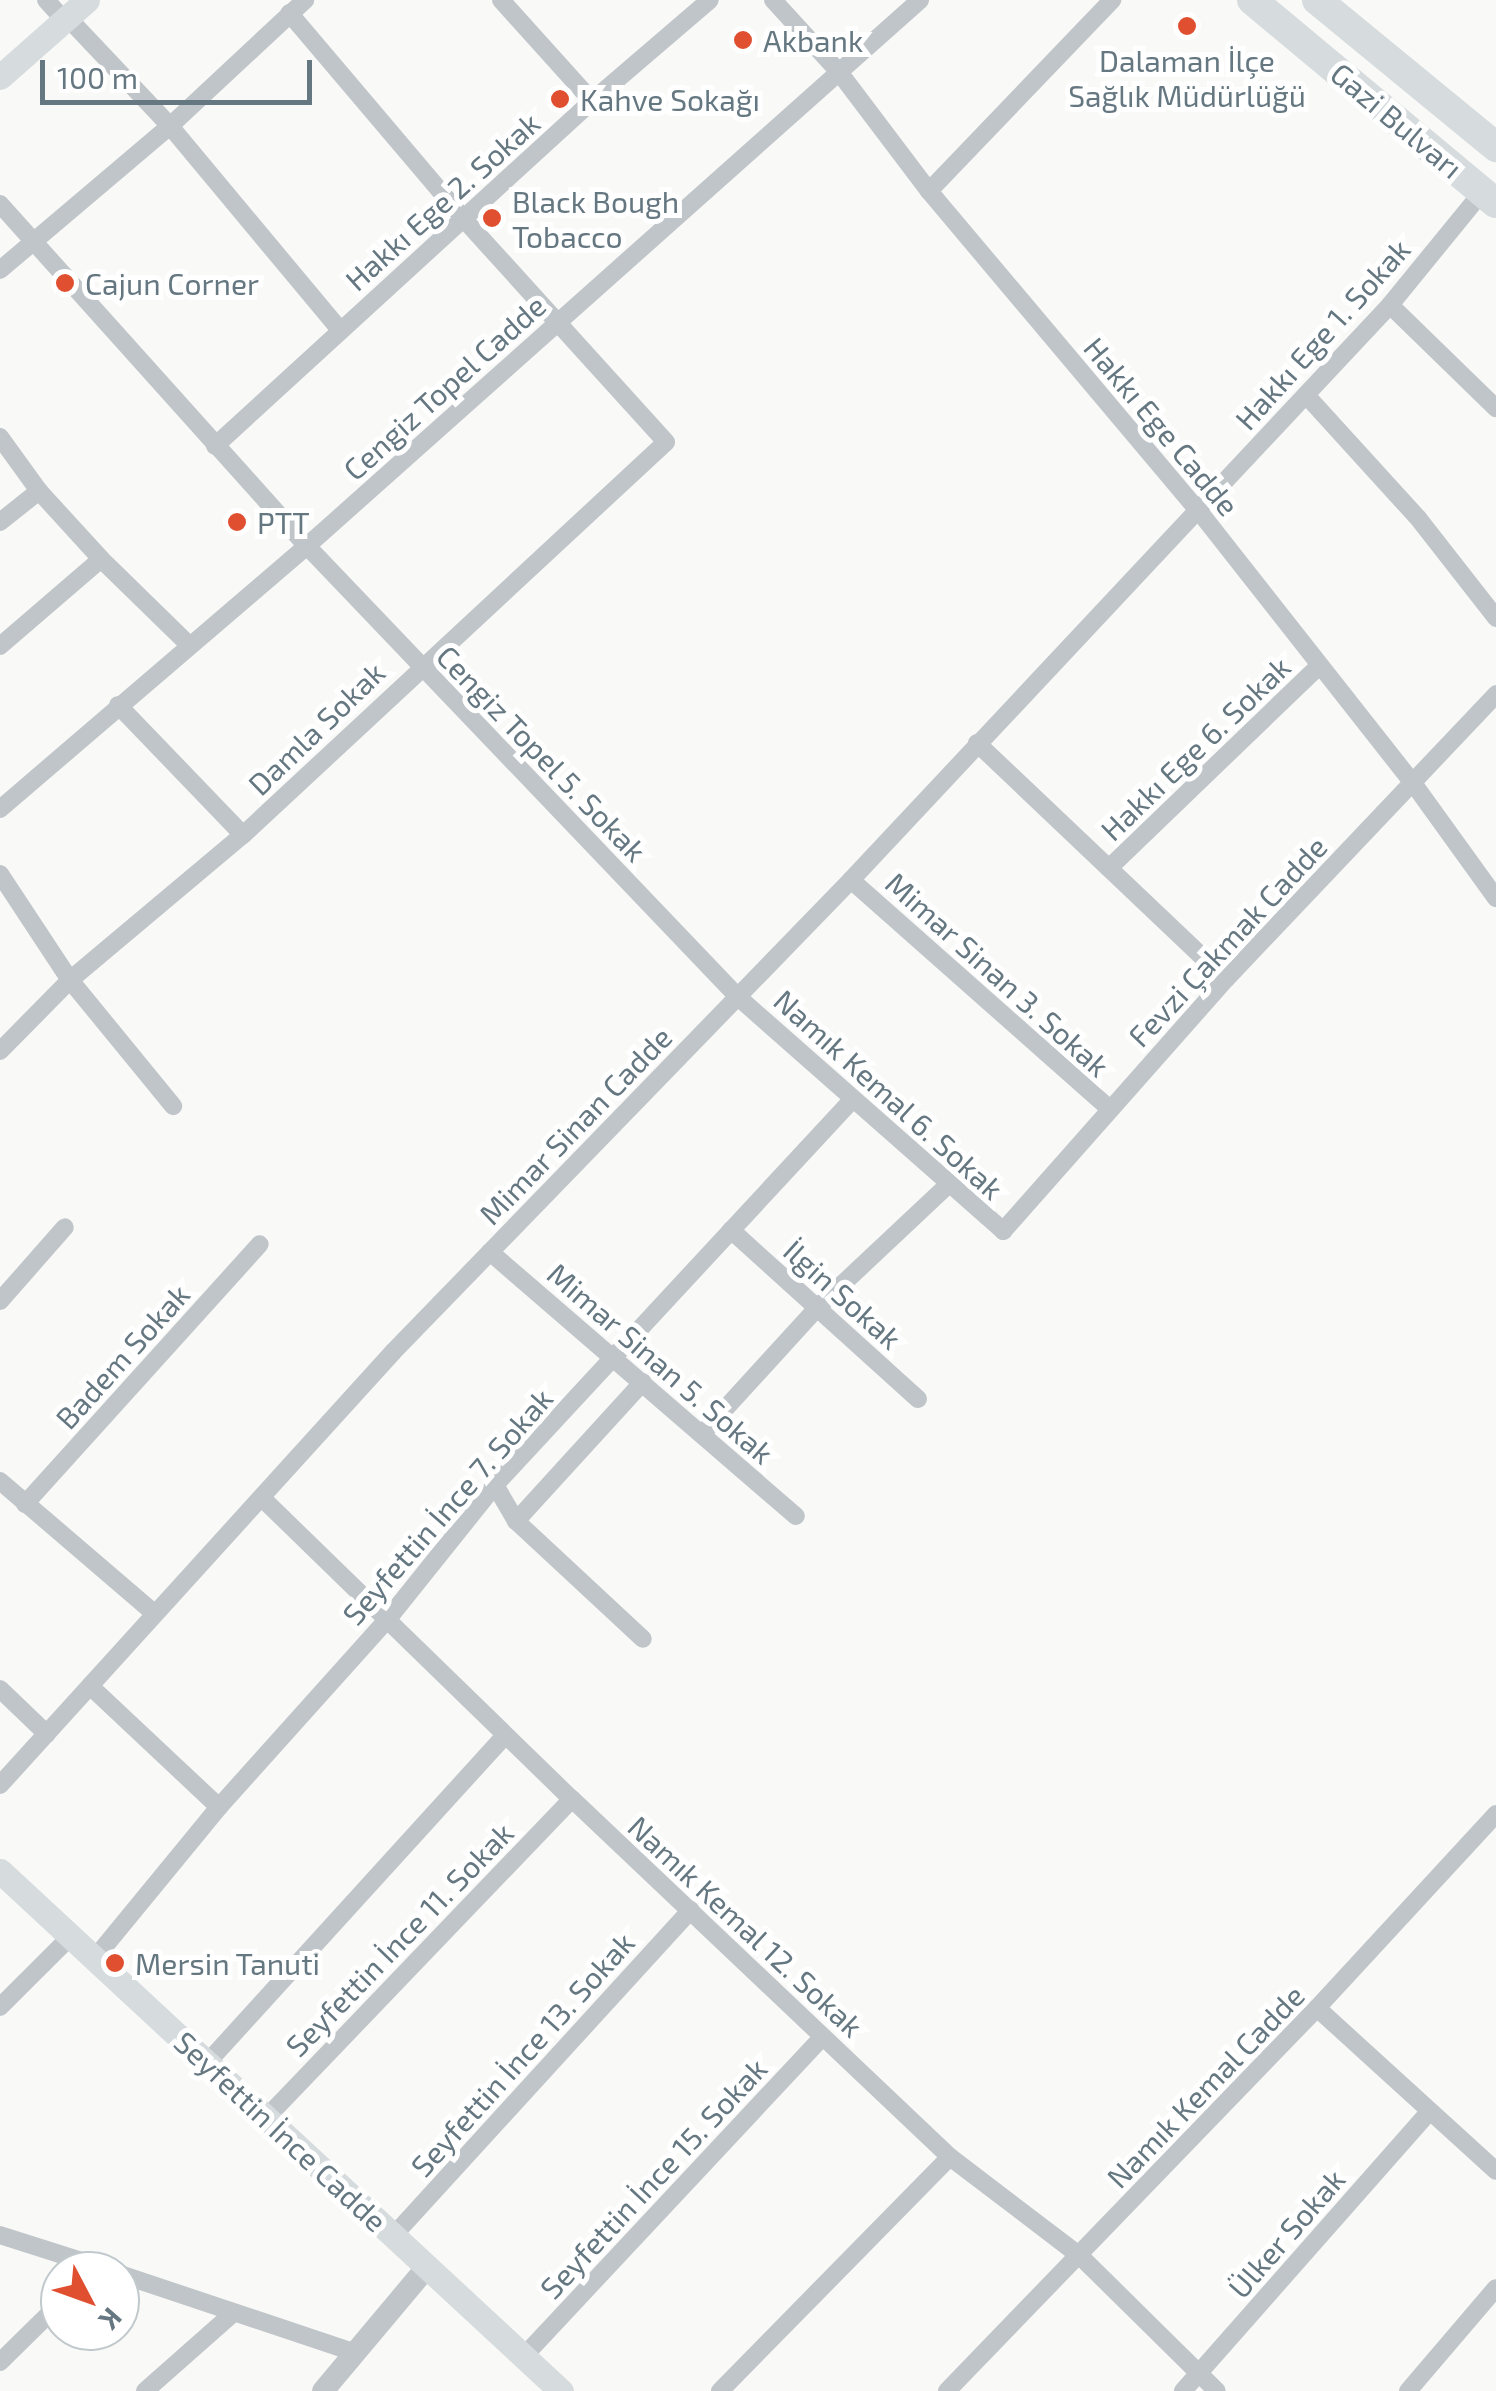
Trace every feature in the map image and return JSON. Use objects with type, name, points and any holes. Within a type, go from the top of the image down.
[{"type":"main road","name":"Gazi Bulvarı","points":[[1252,0],[1489,197]]},
{"type":"main road","name":"Gazi Bulvarı","points":[[1317,0],[1496,147]]},
{"type":"main road","points":[[0,77],[73,13]]},
{"type":"main road","name":"Seyfettin İnce Cadde","points":[[0,1871],[562,2391]]},
{"type":"street","points":[[46,0],[73,13],[340,330]]},
{"type":"street","points":[[0,270],[170,126],[305,0]]},
{"type":"street","points":[[501,0],[592,101]]},
{"type":"street","name":"Hakkı Ege 2. Sokak","points":[[215,446],[592,101],[710,0]]},
{"type":"street","name":"Hakkı Ege Cadde","points":[[773,0],[839,72],[929,190],[1198,510],[1318,668],[1413,782],[1496,898]]},
{"type":"street","name":"Cengiz Topel Cadde","points":[[0,809],[307,546],[920,0]]},
{"type":"street","points":[[929,190],[1112,0]]},
{"type":"street","points":[[288,13],[557,322]]},
{"type":"street","name":"Hakkı Ege 1. Sokak","points":[[1198,510],[1489,197]]},
{"type":"street","name":"Cengiz Topel 5. Sokak","points":[[0,204],[307,546],[738,997]]},
{"type":"street","points":[[1390,306],[1496,408]]},
{"type":"street","name":"Damla Sokak","points":[[0,1051],[70,980],[243,835],[666,442],[557,322]]},
{"type":"street","points":[[1306,395],[1418,518],[1496,618]]},
{"type":"street","points":[[0,437],[40,491],[101,559],[190,646]]},
{"type":"street","points":[[0,522],[40,491]]},
{"type":"street","name":"Mimar Sinan Cadde","points":[[0,1784],[490,1252],[851,880],[1198,510]]},
{"type":"street","points":[[0,646],[101,559]]},
{"type":"street","name":"Hakkı Ege 6. Sokak","points":[[1109,868],[1318,668]]},
{"type":"street","name":"Fevzi Çakmak Cadde","points":[[1003,1232],[1226,979],[1496,694]]},
{"type":"street","points":[[118,705],[243,835]]},
{"type":"street","points":[[977,743],[1226,979]]},
{"type":"street","points":[[0,874],[70,980],[173,1106]]},
{"type":"street","name":"Mimar Sinan 3. Sokak","points":[[851,880],[1110,1109]]},
{"type":"street","name":"Namık Kemal 6. Sokak","points":[[738,997],[1003,1232]]},
{"type":"street","name":"Seyfettin İnce 7. Sokak","points":[[95,1958],[219,1807],[387,1620],[495,1485],[852,1099]]},
{"type":"street","points":[[702,1434],[818,1307],[949,1184]]},
{"type":"street","points":[[3,1293],[65,1227]]},
{"type":"street","name":"İlgin Sokak","points":[[731,1230],[918,1399]]},
{"type":"street","name":"Badem Sokak","points":[[25,1504],[260,1244]]},
{"type":"street","name":"Mimar Sinan 5. Sokak","points":[[490,1252],[796,1516]]},
{"type":"street","points":[[516,1521],[643,1382]]},
{"type":"street","points":[[0,1482],[154,1613]]},
{"type":"street","points":[[495,1485],[516,1521],[643,1639]]},
{"type":"street","name":"Namık Kemal 12. Sokak","points":[[262,1498],[506,1736],[950,2157],[1080,2256],[1217,2391]]},
{"type":"street","points":[[90,1686],[219,1807]]},
{"type":"street","points":[[0,1689],[47,1734]]},
{"type":"street","points":[[208,2063],[506,1736]]},
{"type":"street","name":"Seyfettin İnce 11. Sokak","points":[[266,2118],[572,1799]]},
{"type":"street","name":"Namık Kemal Cadde","points":[[947,2391],[1318,2008],[1496,1814]]},
{"type":"street","name":"Seyfettin İnce 13. Sokak","points":[[394,2235],[691,1910]]},
{"type":"street","points":[[0,2008],[71,1936]]},
{"type":"street","points":[[1318,2008],[1496,2171]]},
{"type":"street","name":"Seyfettin İnce 15. Sokak","points":[[524,2356],[823,2037]]},
{"type":"street","name":"Ülker Sokak","points":[[1183,2391],[1430,2111]]},
{"type":"street","points":[[720,2391],[950,2157]]},
{"type":"street","points":[[0,2235],[48,2251]]},
{"type":"street","points":[[322,2391],[427,2266]]},
{"type":"street","points":[[140,2281],[356,2352]]},
{"type":"street","points":[[1408,2391],[1496,2288]]},
{"type":"street","points":[[145,2391],[232,2314]]},
{"type":"street","points":[[0,2362],[40,2323]]},
{"type":"place","name":"Dalaman İlçe Sağlık Müdürlüğü","points":[[1187,26]]},
{"type":"place","name":"Akbank","points":[[743,40]]},
{"type":"place","name":"Kahve Sokağı","points":[[560,99]]},
{"type":"place","name":"Black Bough Tobacco","points":[[492,218]]},
{"type":"place","name":"Cajun Corner","points":[[65,283]]},
{"type":"place","name":"PTT","points":[[237,522]]},
{"type":"place","name":"Mersin Tanuti","points":[[115,1963]]}]
